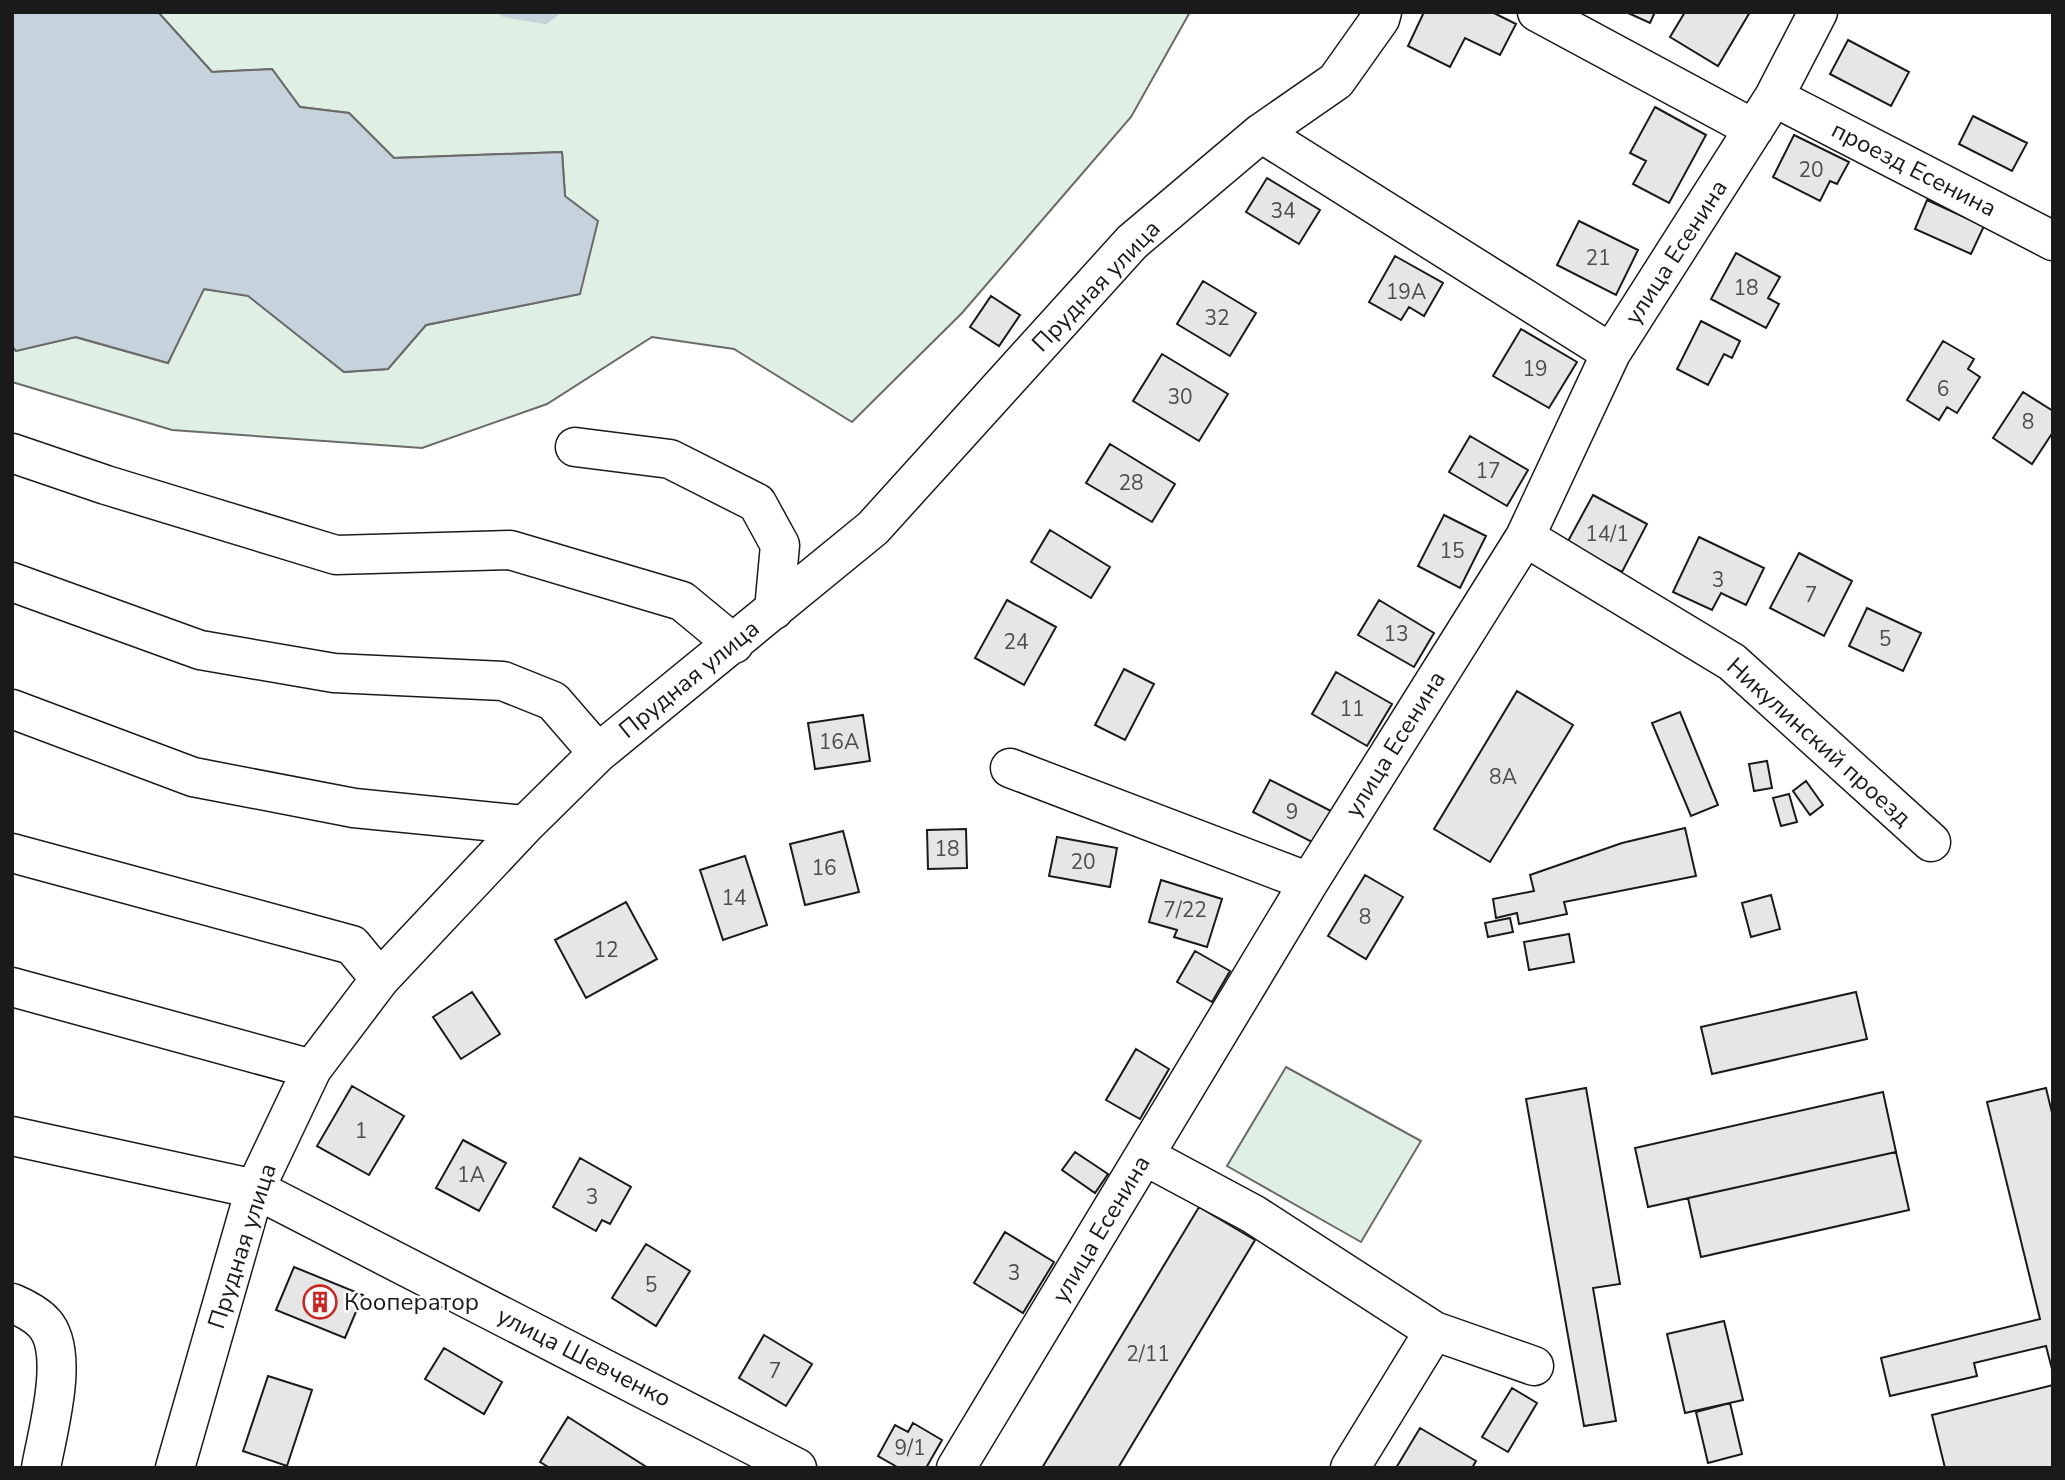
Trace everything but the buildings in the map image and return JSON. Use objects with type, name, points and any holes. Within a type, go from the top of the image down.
[{"type":"street","name":"Прудная улица","points":[[175,1468],[256,1189],[312,1069],[380,979],[525,825],[598,753],[873,528],[1132,242],[1261,133],[1336,81],[1380,19],[1382,12]]},
{"type":"street","points":[[1537,12],[1754,129]]},
{"type":"street","name":"улица Есенина","points":[[956,1468],[1309,882],[1525,537],[1611,353],[1774,97],[1818,12]]},
{"type":"street","name":"проезд Есенина","points":[[1774,97],[2053,241]]},
{"type":"street","points":[[1261,133],[1611,353]]},
{"type":"street","points":[[575,447],[670,459],[757,503],[780,545],[774,611]]},
{"type":"street","points":[[12,453],[106,485],[337,555],[510,550],[682,601],[734,644]]},
{"type":"street","name":"Никулинский проезд","points":[[1525,537],[1732,662],[1931,842]]},
{"type":"street","points":[[12,582],[200,650],[334,673],[503,681],[554,701],[598,753]]},
{"type":"street","points":[[12,709],[193,777],[354,808],[525,825]]},
{"type":"street","points":[[1010,768],[1309,882]]},
{"type":"street","points":[[12,853],[352,945],[380,979]]},
{"type":"street","points":[[12,987],[312,1069]]},
{"type":"street","name":"улица Шевченко","points":[[12,1136],[256,1189],[797,1468]]},
{"type":"street","points":[[1145,1156],[1253,1214],[1434,1331],[1534,1366]]},
{"type":"street","points":[[12,1303],[26,1309],[46,1325],[53,1341],[57,1394],[41,1468]]},
{"type":"street","points":[[1350,1468],[1434,1331]]},
{"type":"green space","points":[[158,12],[504,12],[545,19],[554,12],[1190,12],[1131,117],[962,313],[852,422],[734,349],[652,337],[547,404],[422,448],[172,430],[12,382],[12,347],[16,351],[75,337],[168,363],[203,289],[248,295],[344,372],[388,369],[426,325],[580,294],[565,196],[562,152],[394,158],[349,113],[300,107],[272,69],[212,72]]},
{"type":"green space","points":[[1286,1067],[1421,1141],[1361,1242],[1227,1166]]},
{"type":"shaded area","points":[[12,12],[158,12],[212,72],[272,69],[300,107],[349,113],[394,158],[562,152],[565,196],[598,221],[580,294],[426,325],[388,369],[344,372],[248,296],[204,289],[168,363],[76,337],[16,351],[12,346]]},
{"type":"waterway","points":[[504,12],[545,19],[554,12]]},
{"type":"place","name":"Кооператор","points":[[320,1302]]}]
